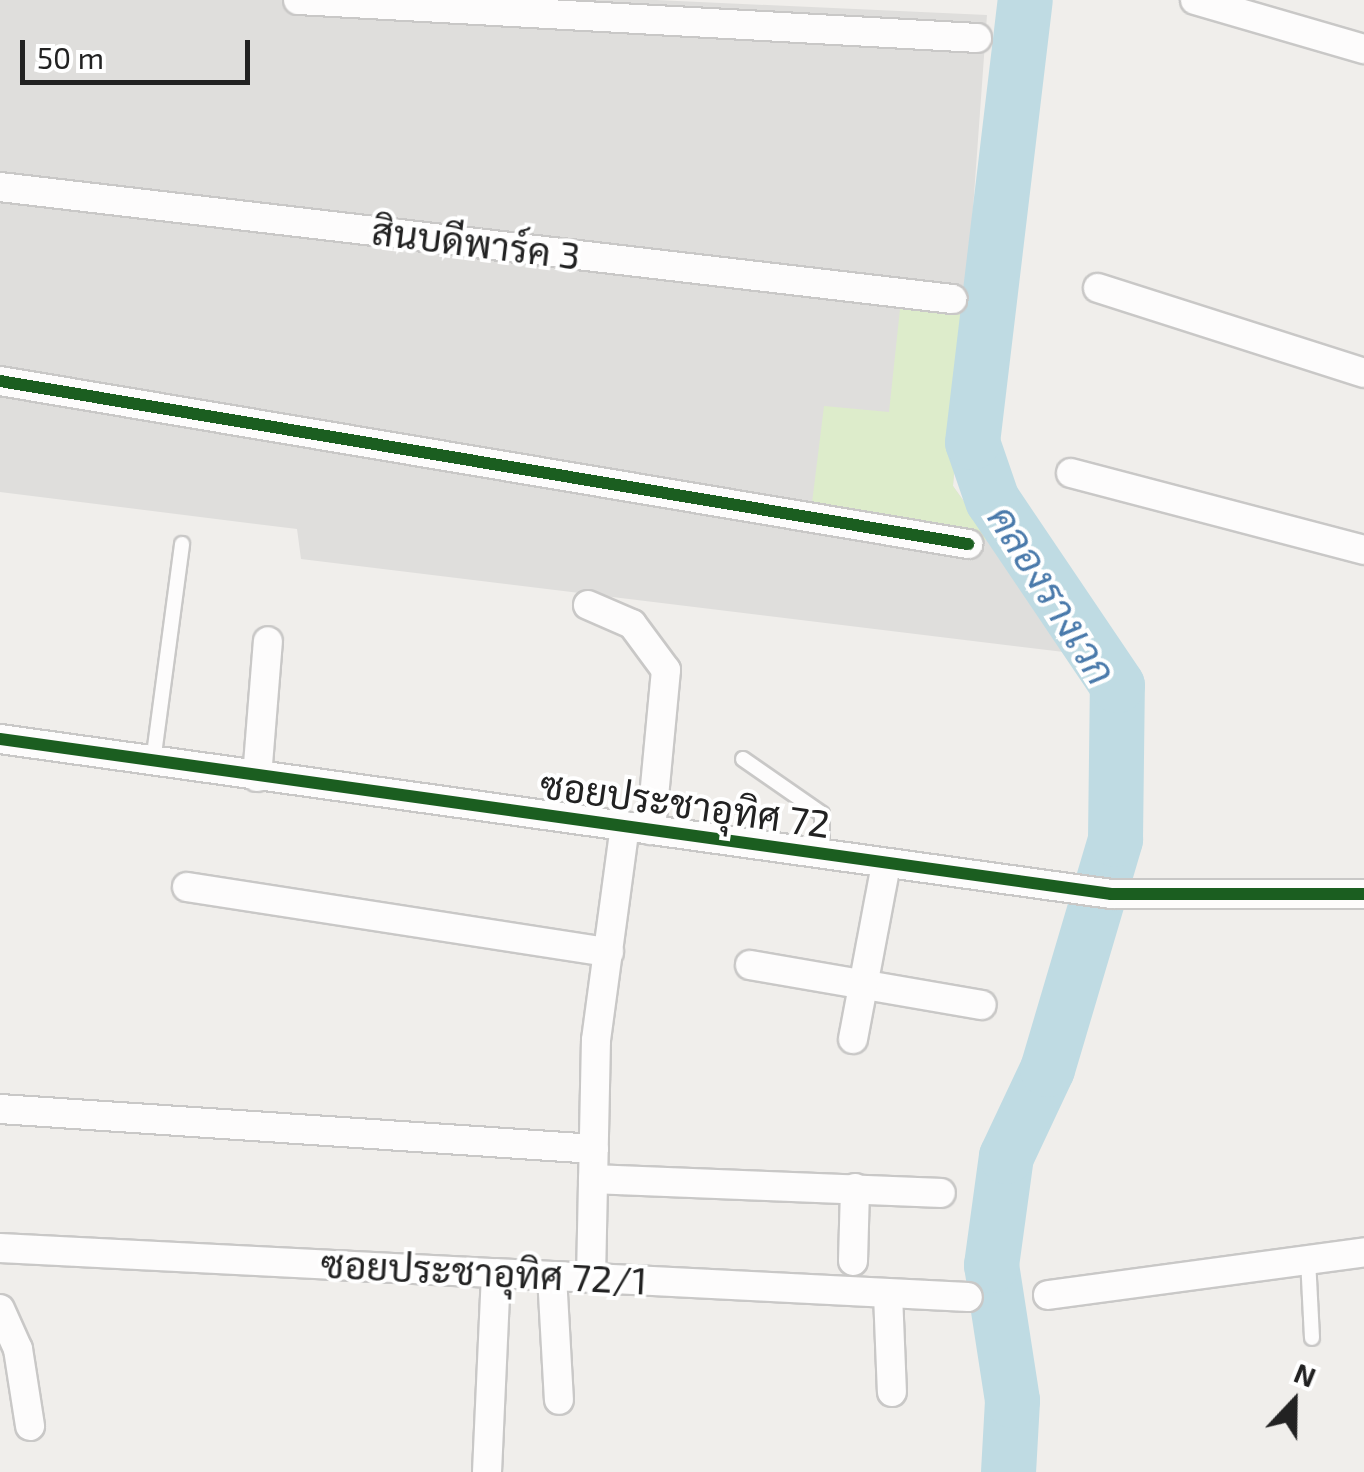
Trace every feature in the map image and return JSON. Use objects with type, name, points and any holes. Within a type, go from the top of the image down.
[{"type":"street","points":[[298,0],[977,38]]},
{"type":"street","points":[[1194,0],[1364,49]]},
{"type":"street","name":"สินบดีพาร์ค 3","points":[[0,186],[952,299]]},
{"type":"street","points":[[1098,288],[1364,372]]},
{"type":"street","points":[[0,381],[968,544]]},
{"type":"street","points":[[1071,473],[1364,550]]},
{"type":"street","points":[[588,605],[654,642],[666,670],[638,828],[609,952],[594,1149],[590,1278]]},
{"type":"street","points":[[257,777],[268,641]]},
{"type":"street","name":"ซอยประชาอุทิศ 72","points":[[0,739],[1111,894],[1364,894]]},
{"type":"street","points":[[853,1039],[886,865]]},
{"type":"street","points":[[187,888],[609,952]]},
{"type":"street","points":[[750,965],[982,1006]]},
{"type":"street","points":[[0,1110],[594,1149]]},
{"type":"street","points":[[593,1179],[941,1193]]},
{"type":"street","points":[[853,1261],[855,1188]]},
{"type":"street","name":"ซอยประชาอุทิศ 72/1","points":[[0,1248],[968,1297]]},
{"type":"street","points":[[1048,1295],[1364,1252]]},
{"type":"street","points":[[487,1472],[496,1273]]},
{"type":"street","points":[[552,1276],[559,1400]]},
{"type":"street","points":[[888,1294],[892,1392]]},
{"type":"street","points":[[0,1309],[18,1348],[30,1426]]},
{"type":"lane","points":[[154,762],[182,544]]},
{"type":"lane","points":[[743,759],[822,814],[822,852]]},
{"type":"lane","points":[[1308,1259],[1312,1338]]},
{"type":"shaded area","points":[[0,0],[656,0],[987,15],[953,486],[1072,653],[301,559],[297,529],[0,492]]},
{"type":"green space","points":[[900,309],[966,312],[953,486],[992,541],[811,511],[824,406],[889,412]]},
{"type":"waterway","name":"คลองรางเวก","points":[[1008,1472],[1012,1400],[991,1265],[1006,1156],[1047,1069],[1115,839],[1117,685],[992,500],[972,442],[1025,0]]},
{"type":"cycle path","points":[[0,381],[968,544]]},
{"type":"cycle path","points":[[0,739],[1111,894],[1364,894]]}]
